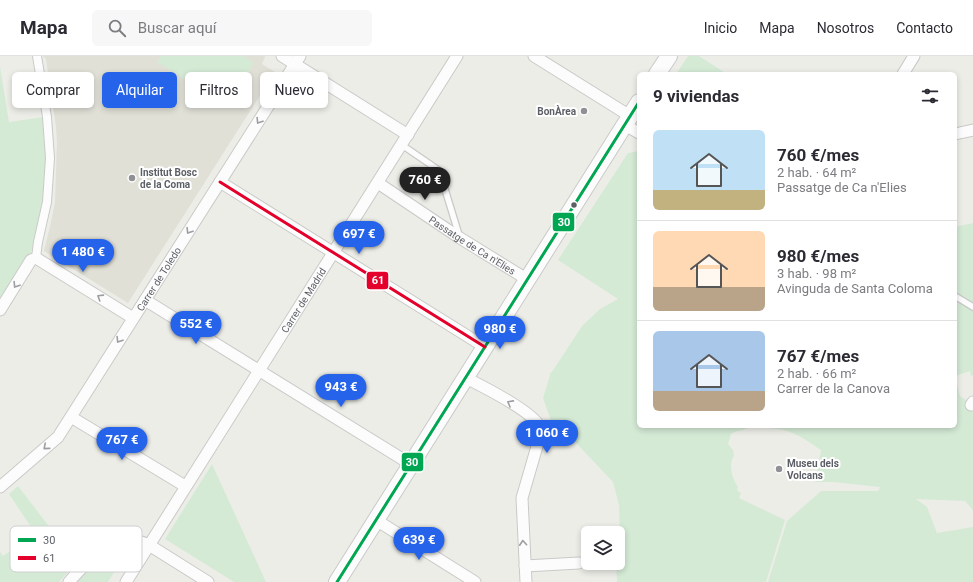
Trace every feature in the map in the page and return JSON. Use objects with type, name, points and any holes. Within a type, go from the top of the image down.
[{"type":"main road","points":[[658,72],[669,56]]},
{"type":"main road","points":[[338,582],[637,105]]},
{"type":"street","points":[[0,310],[34,259],[47,202],[50,163],[47,118],[37,56]]},
{"type":"street","points":[[282,56],[297,60],[408,135]]},
{"type":"street","name":"Carrer de Madrid","points":[[142,556],[458,56]]},
{"type":"street","points":[[534,56],[628,120],[637,131]]},
{"type":"street","points":[[904,72],[914,56]]},
{"type":"street","name":"Carrer de Toledo","points":[[1,484],[58,437],[297,60]]},
{"type":"street","points":[[957,134],[973,130]]},
{"type":"street","points":[[220,182],[485,347]]},
{"type":"street","name":"Passatge de Ca n'Elies","points":[[378,183],[460,238],[528,280]]},
{"type":"street","points":[[34,259],[133,318]]},
{"type":"street","points":[[145,300],[412,464]]},
{"type":"street","points":[[466,378],[520,408],[534,420],[540,428],[540,436],[522,498],[526,582]]},
{"type":"street","points":[[71,417],[185,486]]},
{"type":"street","points":[[376,520],[475,582]]},
{"type":"street","points":[[142,542],[208,582]]},
{"type":"street","points":[[525,566],[579,563]]},
{"type":"street","points":[[69,582],[79,572]]},
{"type":"street","name":"Carrer de Madrid","points":[[126,582],[132,572]]},
{"type":"lane","points":[[402,145],[437,169],[440,173],[460,238]]},
{"type":"lane","points":[[957,297],[973,307]]},
{"type":"shaded area","name":"Institut Bosc de la Coma","points":[[43,56],[264,56],[265,57],[262,64],[275,72],[260,72],[260,96],[128,303],[44,251],[55,202],[57,141],[53,108],[94,108],[94,72],[48,72],[46,59]]},
{"type":"green space","points":[[161,56],[244,56],[254,63],[248,72],[185,72],[185,80],[177,75],[177,72],[173,72],[157,62]]},
{"type":"green space","points":[[688,56],[699,56],[724,72],[677,72]]},
{"type":"green space","points":[[0,67],[9,122],[44,117],[47,157],[45,192],[34,245],[0,300]]},
{"type":"green space","points":[[637,151],[637,428],[748,428],[731,434],[728,444],[733,450],[734,456],[731,467],[734,480],[738,487],[737,490],[741,493],[739,498],[785,520],[766,582],[617,582],[616,570],[625,570],[625,526],[620,526],[619,505],[613,482],[558,424],[551,421],[543,398],[551,372],[582,326],[600,309],[618,299],[558,260],[628,153]]},
{"type":"green space","points":[[973,223],[973,375],[971,376],[970,371],[957,375],[957,227]]},
{"type":"green space","points":[[957,385],[960,396],[973,404],[973,510],[965,501],[916,499],[927,507],[937,533],[973,527],[973,582],[768,582],[787,521],[821,491],[878,491],[880,487],[833,482],[815,482],[821,450],[793,433],[771,428],[957,428]]},
{"type":"green space","points":[[212,464],[266,582],[234,582],[165,539]]},
{"type":"green space","points":[[18,486],[49,526],[30,526],[9,494]]},
{"type":"green space","points":[[10,551],[10,572],[68,572],[59,582],[0,582],[0,552],[3,556]]},
{"type":"green space","points":[[85,572],[114,572],[108,582],[75,582]]},
{"type":"transit line","name":"30","points":[[337,582],[637,105]]},
{"type":"transit line","name":"61","points":[[220,182],[485,347]]},
{"type":"place","name":"BonÀrea","points":[[584,111]]},
{"type":"place","name":"Institut Bosc de la Coma","points":[[132,178]]},
{"type":"place","name":"Museu dels Volcans","points":[[779,469]]}]
